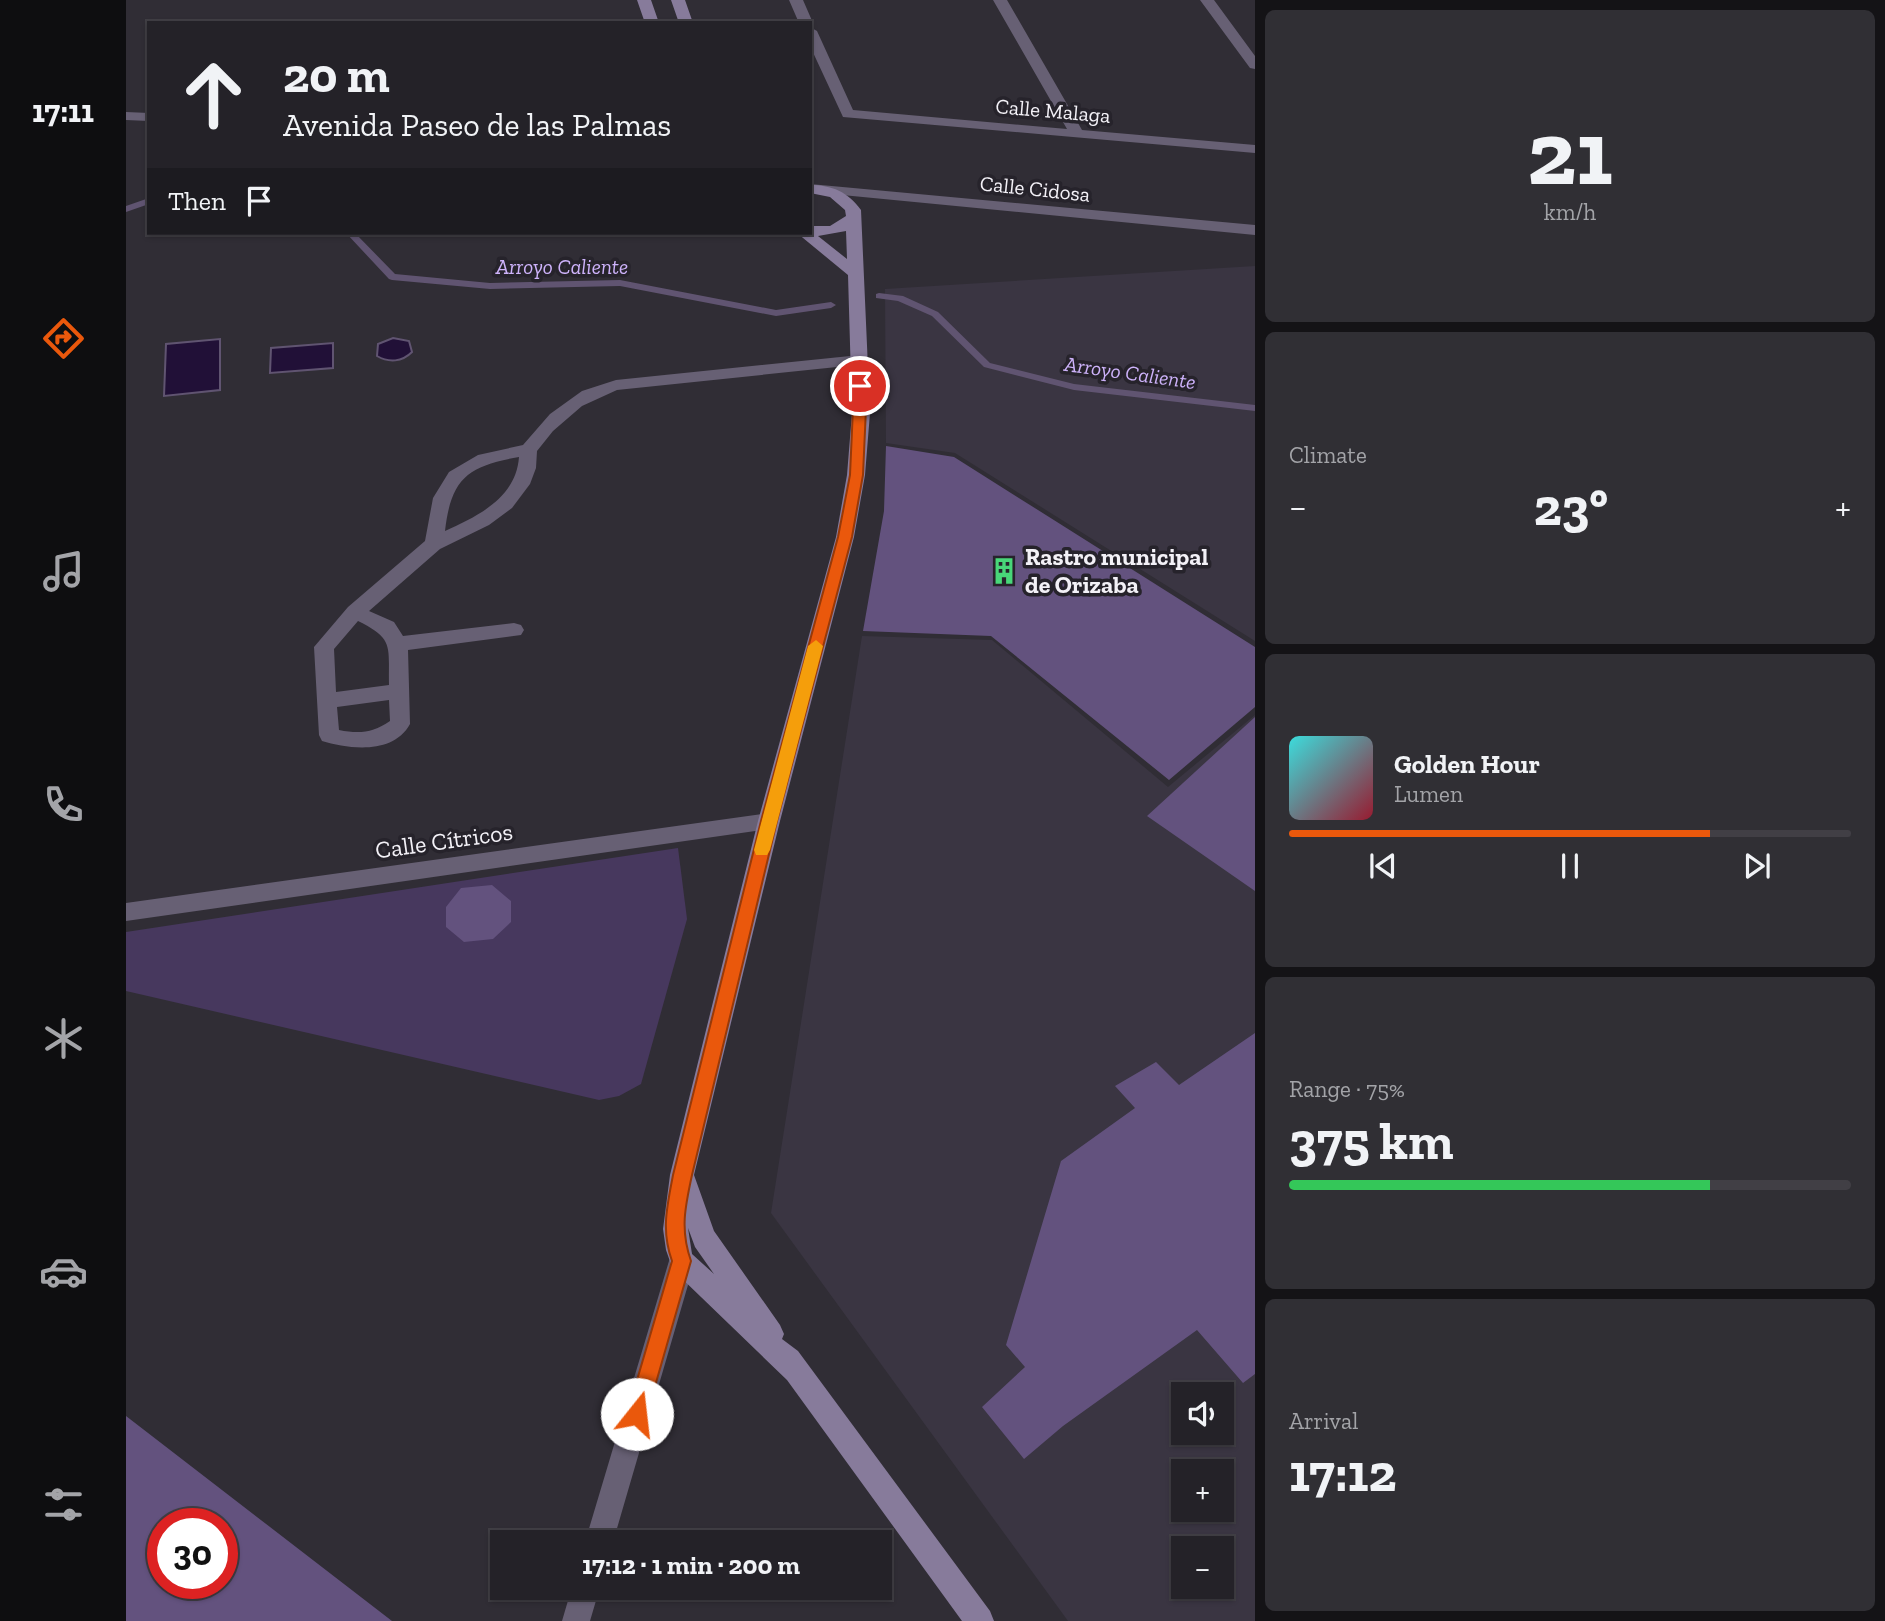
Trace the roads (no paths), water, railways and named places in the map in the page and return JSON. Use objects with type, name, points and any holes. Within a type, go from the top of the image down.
[{"type":"street","points":[[644,0],[651,21]]},
{"type":"street","points":[[678,0],[685,21]]},
{"type":"street","points":[[796,0],[805,21]]},
{"type":"street","points":[[1000,0],[1077,134]]},
{"type":"street","points":[[1207,0],[1255,65]]},
{"type":"street","name":"Calle Malaga","points":[[812,35],[848,114],[1255,149]]},
{"type":"street","points":[[126,116],[147,117]]},
{"type":"street","points":[[796,1370],[682,1261],[674,1240],[675,1211],[682,1175],[769,821],[845,537],[857,463],[861,413],[854,216],[847,201],[813,189]]},
{"type":"street","name":"Calle Cidosa","points":[[813,189],[1255,230]]},
{"type":"street","points":[[812,231],[836,230],[849,223],[854,216]]},
{"type":"street","points":[[807,235],[856,274]]},
{"type":"street","points":[[355,612],[387,627],[398,644],[400,724],[383,737],[366,741],[329,735],[324,647],[355,612],[434,544],[482,520],[506,503],[521,484],[527,468],[528,450],[569,404],[593,390],[616,385],[860,360]]},
{"type":"street","points":[[434,544],[440,504],[448,484],[484,460],[504,453],[528,450]]},
{"type":"street","points":[[398,644],[514,630]]},
{"type":"street","points":[[327,701],[400,691]]},
{"type":"street","name":"Calle Cítricos","points":[[126,912],[769,821]]},
{"type":"street","points":[[682,1175],[704,1238],[796,1370],[980,1621]]},
{"type":"street","points":[[603,1530],[682,1261]]},
{"type":"street","points":[[576,1621],[582,1600]]},
{"type":"waterway","name":"Arroyo Caliente","points":[[126,209],[147,202]]},
{"type":"waterway","name":"Arroyo Caliente","points":[[352,235],[392,277],[490,286],[620,283],[776,313],[831,305]]},
{"type":"waterway","name":"Arroyo Caliente","points":[[879,296],[900,298],[935,314],[987,365],[1074,387],[1255,408]]},
{"type":"place","name":"Rastro municipal de Orizaba","points":[[1004,571]]}]
